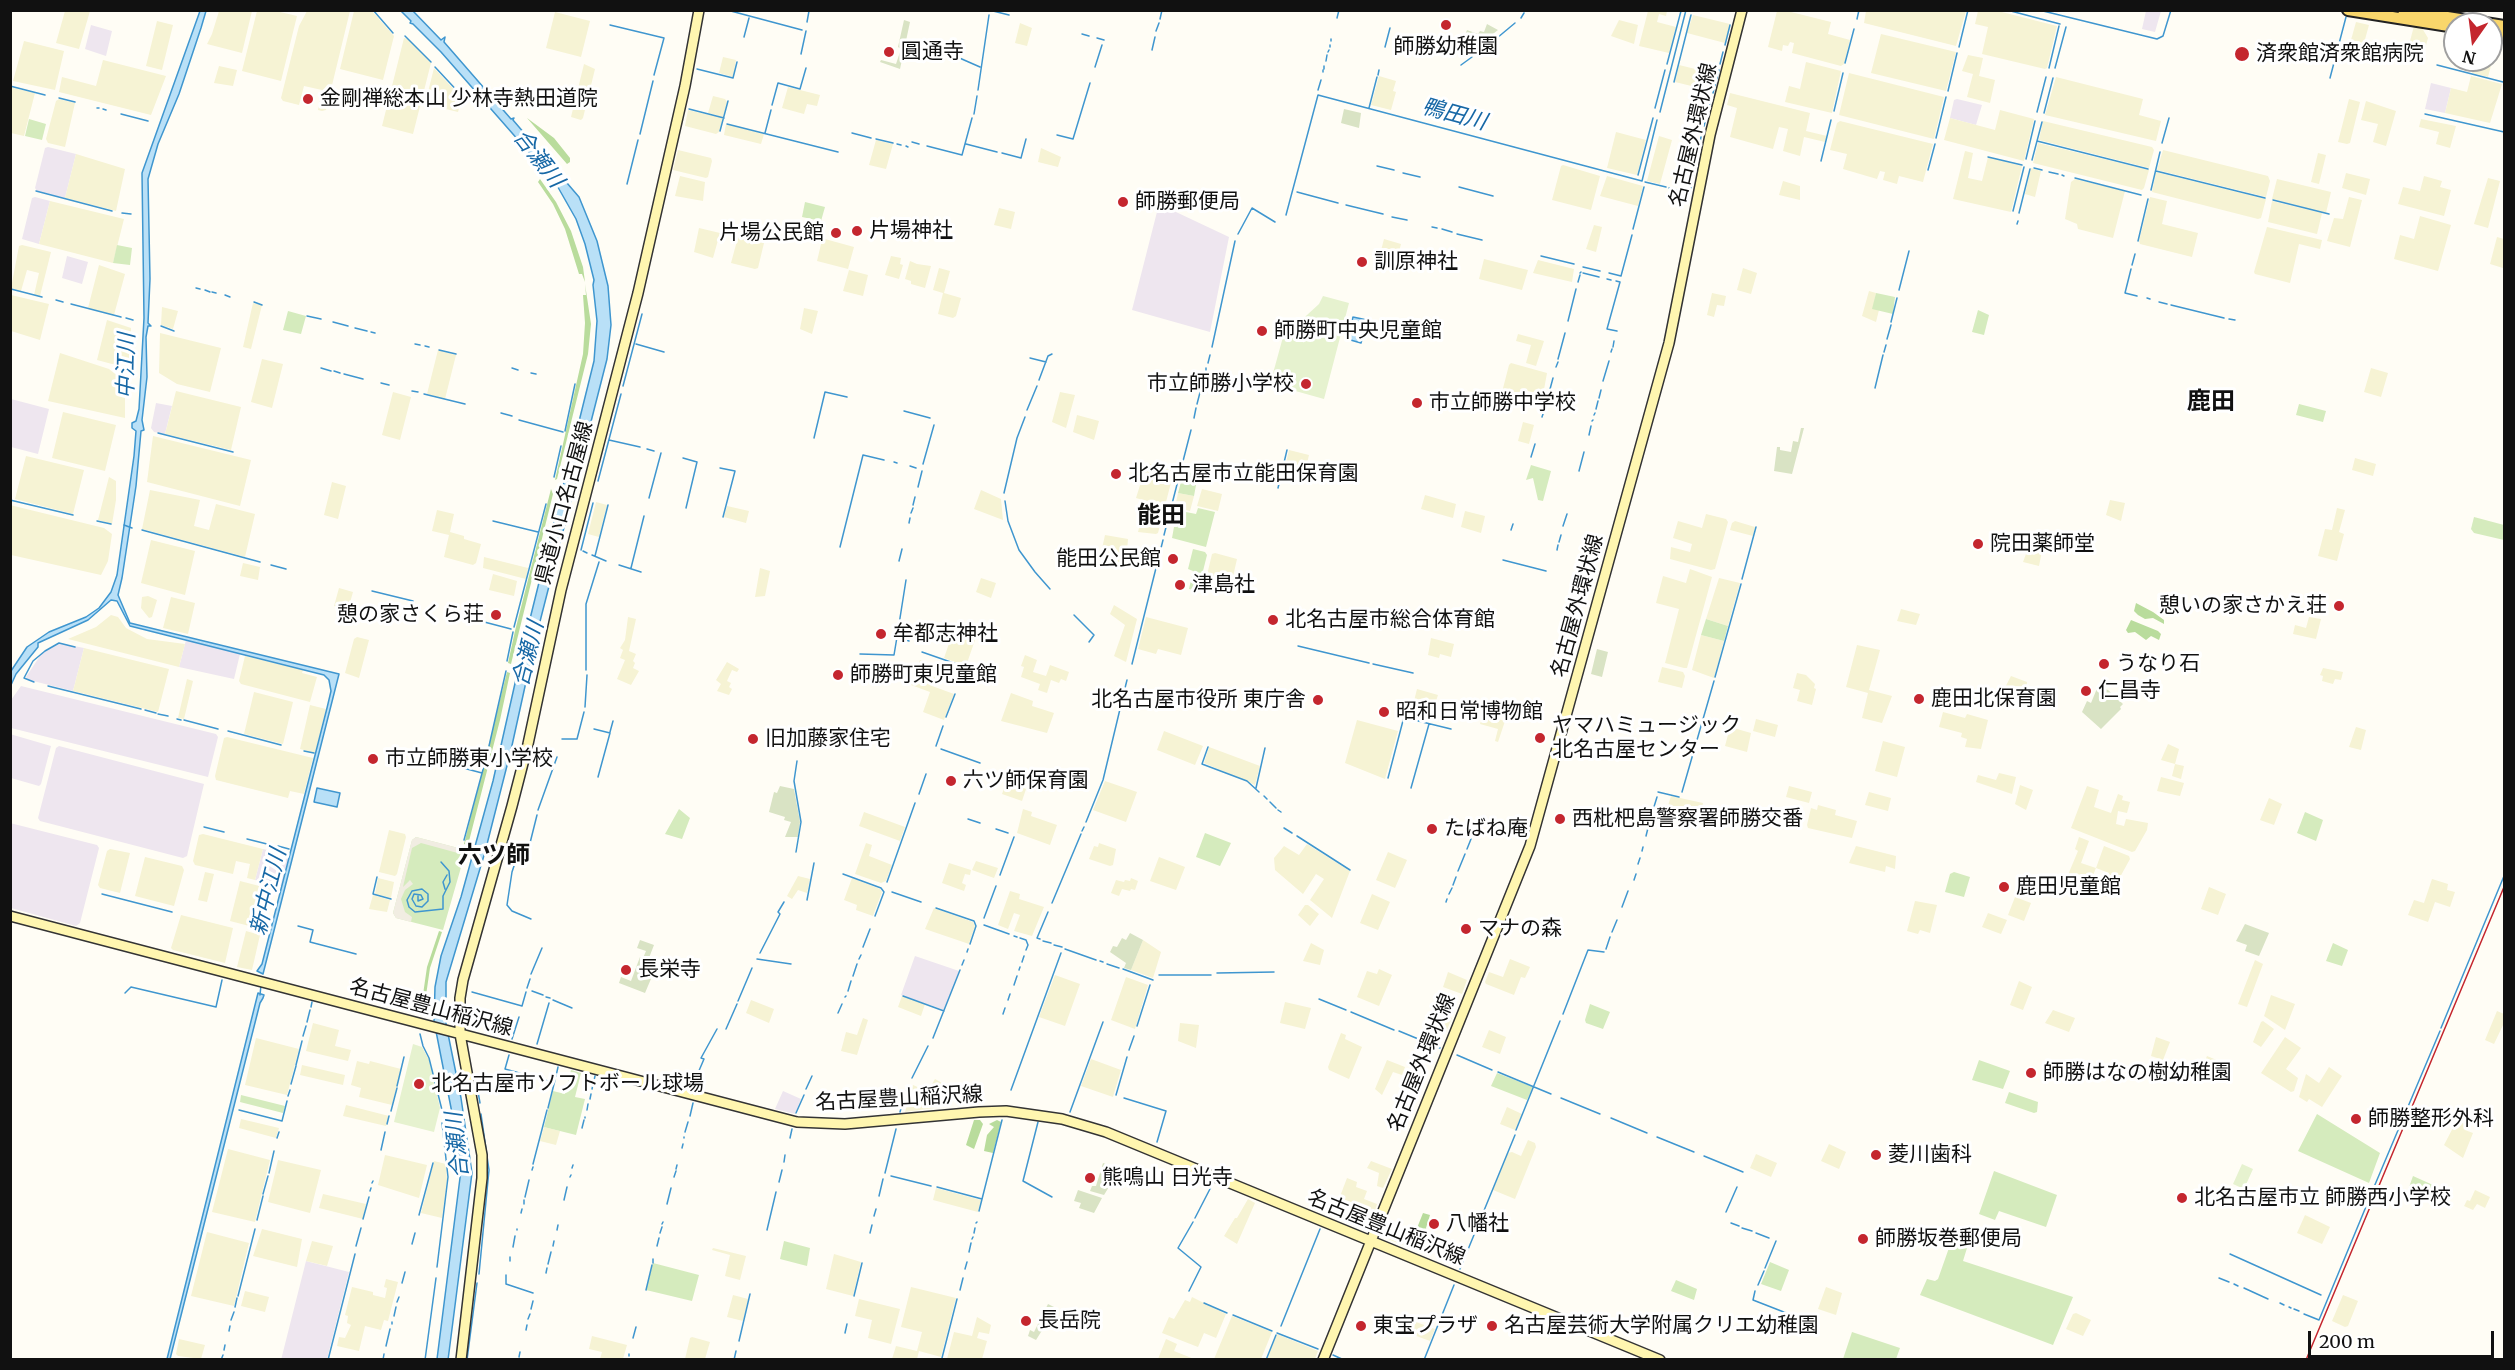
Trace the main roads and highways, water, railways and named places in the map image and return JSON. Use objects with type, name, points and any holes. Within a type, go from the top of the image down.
[{"type":"main road","name":"県道小口名古屋線","points":[[461,1359],[482,1178],[482,1155],[460,1034],[460,998],[463,980],[515,796],[561,590],[638,293],[685,86],[699,10]]},
{"type":"main road","name":"名古屋外環状線","points":[[1323,1359],[1530,846],[1669,343],[1710,135],[1742,10]]},
{"type":"main road","points":[[2348,10],[2443,25]]},
{"type":"main road","points":[[2403,10],[2505,26]]},
{"type":"main road","name":"名古屋豊山稲沢線","points":[[10,916],[797,1122],[845,1124],[1006,1111],[1062,1119],[1106,1132],[1660,1359]]},
{"type":"water","points":[[200,11],[206,11],[179,94],[158,144],[148,179],[150,279],[148,323],[151,326],[148,326],[146,337],[147,377],[142,420],[144,430],[141,431],[136,486],[118,595],[130,623],[339,674],[263,974],[257,971],[262,964],[327,708],[331,691],[329,680],[324,675],[130,626],[117,601],[111,600],[88,620],[38,643],[38,647],[16,674],[11,685],[11,671],[27,647],[49,632],[86,617],[99,608],[111,592],[117,575],[134,456],[136,431],[132,428],[132,423],[136,421],[139,409],[144,318],[142,173]]},
{"type":"water","name":"合瀬川","points":[[401,11],[413,11],[441,40],[445,37],[444,42],[511,119],[514,118],[513,120],[579,197],[597,241],[608,286],[611,325],[607,359],[535,641],[511,750],[485,852],[446,982],[446,1024],[461,1098],[472,1173],[448,1360],[437,1359],[461,1170],[434,1021],[435,987],[441,956],[461,897],[493,781],[525,639],[594,361],[597,321],[594,280],[585,244],[576,219],[555,182],[441,52],[410,23],[411,21]]},
{"type":"water","points":[[1353,317],[1367,320],[1361,343],[1347,339]]},
{"type":"water","points":[[317,788],[340,793],[337,807],[314,802]]},
{"type":"water","points":[[258,993],[264,995],[260,1003],[170,1359],[167,1359]]},
{"type":"waterway","points":[[373,10],[393,33]]},
{"type":"waterway","points":[[727,10],[802,30]]},
{"type":"waterway","points":[[1160,19],[1162,10]]},
{"type":"waterway","points":[[1337,18],[1339,10]]},
{"type":"waterway","name":"鴨田川","points":[[1660,112],[1686,10]]},
{"type":"waterway","points":[[1857,19],[1859,10]]},
{"type":"waterway","points":[[1959,47],[1968,10]]},
{"type":"waterway","points":[[2007,10],[2060,24]]},
{"type":"waterway","name":"鴨田川","points":[[2039,10],[2157,39],[2163,36],[2171,10]]},
{"type":"waterway","points":[[807,22],[809,11]]},
{"type":"waterway","points":[[993,11],[1009,15]]},
{"type":"waterway","points":[[1667,64],[1681,11]]},
{"type":"waterway","points":[[1521,18],[1524,13]]},
{"type":"waterway","points":[[978,90],[989,15]]},
{"type":"waterway","points":[[1674,82],[1691,15]]},
{"type":"waterway","points":[[2330,78],[2346,17]]},
{"type":"waterway","points":[[744,37],[749,18]]},
{"type":"waterway","points":[[1156,31],[1159,23]]},
{"type":"waterway","points":[[1485,48],[1515,23]]},
{"type":"waterway","points":[[610,25],[664,38],[654,75]]},
{"type":"waterway","points":[[1725,45],[1730,25]]},
{"type":"waterway","points":[[2049,68],[2059,26]]},
{"type":"waterway","points":[[2055,68],[2066,27]]},
{"type":"waterway","points":[[1385,47],[1390,28]]},
{"type":"waterway","points":[[1845,63],[1854,29]]},
{"type":"waterway","points":[[801,54],[806,31]]},
{"type":"waterway","points":[[1082,34],[1089,36]]},
{"type":"waterway","points":[[405,36],[431,62]]},
{"type":"waterway","points":[[1152,50],[1155,37]]},
{"type":"waterway","points":[[1097,38],[1104,40]]},
{"type":"waterway","points":[[2348,42],[2422,61]]},
{"type":"waterway","points":[[1095,67],[1102,45]]},
{"type":"waterway","points":[[939,49],[980,67]]},
{"type":"waterway","points":[[1476,55],[1481,51]]},
{"type":"waterway","points":[[1720,64],[1723,52]]},
{"type":"waterway","points":[[1948,91],[1957,53]]},
{"type":"waterway","points":[[1326,61],[1327,55]]},
{"type":"waterway","points":[[1461,65],[1472,57]]},
{"type":"waterway","points":[[697,69],[733,78],[737,62]]},
{"type":"waterway","points":[[2437,65],[2503,82]]},
{"type":"waterway","points":[[435,67],[462,96]]},
{"type":"waterway","points":[[772,105],[778,83],[800,89],[806,68]]},
{"type":"waterway","points":[[1378,75],[1379,70]]},
{"type":"waterway","points":[[1655,108],[1665,70]]},
{"type":"waterway","points":[[1713,93],[1719,70]]},
{"type":"waterway","points":[[1834,111],[1843,73]]},
{"type":"waterway","points":[[1369,108],[1377,77]]},
{"type":"waterway","points":[[2037,112],[2046,77]]},
{"type":"waterway","points":[[2044,113],[2053,78]]},
{"type":"waterway","points":[[1318,90],[1321,80]]},
{"type":"waterway","points":[[640,134],[653,81]]},
{"type":"waterway","points":[[1057,135],[1073,139],[1090,83]]},
{"type":"waterway","points":[[10,86],[45,95]]},
{"type":"waterway","name":"鴨田川","points":[[1286,215],[1318,95],[1642,181],[1657,120]]},
{"type":"waterway","points":[[974,114],[977,96]]},
{"type":"waterway","points":[[1936,138],[1946,97]]},
{"type":"waterway","points":[[59,98],[75,102]]},
{"type":"waterway","points":[[1709,106],[1711,99]]},
{"type":"waterway","points":[[720,131],[728,101]]},
{"type":"waterway","points":[[689,109],[724,118]]},
{"type":"waterway","points":[[765,133],[771,110]]},
{"type":"waterway","points":[[1707,115],[1708,111]]},
{"type":"waterway","points":[[121,114],[148,121]]},
{"type":"waterway","points":[[2425,114],[2504,132]]},
{"type":"waterway","points":[[927,146],[962,155],[972,118]]},
{"type":"waterway","points":[[1638,175],[1653,118]]},
{"type":"waterway","points":[[2162,143],[2169,118]]},
{"type":"waterway","points":[[1821,161],[1831,120]]},
{"type":"waterway","points":[[2026,159],[2035,121]]},
{"type":"waterway","points":[[1704,126],[1705,122]]},
{"type":"waterway","points":[[2032,160],[2042,122]]},
{"type":"waterway","points":[[727,124],[838,152]]},
{"type":"waterway","points":[[852,133],[871,138]]},
{"type":"waterway","points":[[1698,151],[1701,137]]},
{"type":"waterway","points":[[876,139],[893,143]]},
{"type":"waterway","points":[[1002,153],[1021,158],[1026,139]]},
{"type":"waterway","points":[[627,184],[638,140]]},
{"type":"waterway","points":[[2037,141],[2148,169]]},
{"type":"waterway","points":[[912,142],[919,144]]},
{"type":"waterway","points":[[897,144],[901,145]]},
{"type":"waterway","points":[[966,144],[997,152]]},
{"type":"waterway","points":[[1928,170],[1935,144]]},
{"type":"waterway","points":[[2151,190],[2160,152]]},
{"type":"waterway","points":[[1697,156],[1697,161]]},
{"type":"waterway","points":[[1988,157],[2022,165]]},
{"type":"waterway","points":[[1693,177],[1696,165]]},
{"type":"waterway","points":[[1377,166],[1394,170]]},
{"type":"waterway","points":[[2013,211],[2024,167]]},
{"type":"waterway","points":[[2034,168],[2042,170]]},
{"type":"waterway","points":[[2019,213],[2030,169]]},
{"type":"waterway","points":[[2156,171],[2265,198]]},
{"type":"waterway","points":[[2049,172],[2058,174]]},
{"type":"waterway","points":[[1403,173],[1420,177]]},
{"type":"waterway","points":[[2075,178],[2141,195]]},
{"type":"waterway","points":[[1645,182],[1666,187]]},
{"type":"waterway","points":[[1669,188],[1690,193],[1692,183]]},
{"type":"waterway","points":[[1459,187],[1493,196]]},
{"type":"waterway","points":[[1633,229],[1644,187]]},
{"type":"waterway","points":[[36,191],[112,211]]},
{"type":"waterway","points":[[1297,192],[1338,203]]},
{"type":"waterway","points":[[2138,241],[2148,199]]},
{"type":"waterway","points":[[2273,200],[2329,214]]},
{"type":"waterway","points":[[1346,205],[1383,214]]},
{"type":"waterway","points":[[1238,234],[1252,208],[1275,222]]},
{"type":"waterway","points":[[122,213],[131,214]]},
{"type":"waterway","points":[[1392,217],[1407,220]]},
{"type":"waterway","points":[[1432,227],[1437,228]]},
{"type":"waterway","points":[[1442,229],[1452,232]]},
{"type":"waterway","points":[[1457,234],[1482,240]]},
{"type":"waterway","points":[[1609,273],[1621,276],[1632,235]]},
{"type":"waterway","points":[[1212,347],[1235,241]]},
{"type":"waterway","points":[[1899,290],[1909,251]]},
{"type":"waterway","points":[[2132,265],[2135,254]]},
{"type":"waterway","points":[[1541,256],[1574,264]]},
{"type":"waterway","points":[[1583,267],[1600,271]]},
{"type":"waterway","points":[[2131,269],[2125,293],[2137,296]]},
{"type":"waterway","points":[[1583,273],[1599,277]]},
{"type":"waterway","points":[[1578,282],[1580,275]]},
{"type":"waterway","points":[[1607,279],[1611,280]]},
{"type":"waterway","points":[[1616,281],[1620,282],[1607,329],[1617,331]]},
{"type":"waterway","points":[[196,288],[200,289]]},
{"type":"waterway","points":[[11,289],[42,297]]},
{"type":"waterway","points":[[1568,321],[1576,289]]},
{"type":"waterway","points":[[205,290],[210,292]]},
{"type":"waterway","points":[[212,292],[216,293]]},
{"type":"waterway","points":[[225,295],[230,297]]},
{"type":"waterway","points":[[1891,322],[1897,298]]},
{"type":"waterway","points":[[56,300],[63,302]]},
{"type":"waterway","points":[[254,302],[262,305]]},
{"type":"waterway","points":[[2159,302],[2167,304]]},
{"type":"waterway","points":[[71,304],[121,317]]},
{"type":"waterway","points":[[2171,305],[2224,318]]},
{"type":"waterway","points":[[623,386],[642,314]]},
{"type":"waterway","points":[[307,316],[321,319]]},
{"type":"waterway","points":[[126,318],[133,320]]},
{"type":"waterway","points":[[2229,319],[2235,320]]},
{"type":"waterway","points":[[333,322],[348,326]]},
{"type":"waterway","points":[[1887,339],[1891,325]]},
{"type":"waterway","points":[[161,326],[174,331]]},
{"type":"waterway","points":[[355,328],[367,331]]},
{"type":"waterway","points":[[371,332],[375,333]]},
{"type":"waterway","points":[[1558,359],[1565,333]]},
{"type":"waterway","points":[[1613,347],[1614,341]]},
{"type":"waterway","points":[[415,344],[420,345]]},
{"type":"waterway","points":[[636,344],[664,352]]},
{"type":"waterway","points":[[1884,352],[1886,345]]},
{"type":"waterway","points":[[425,346],[429,347]]},
{"type":"waterway","points":[[439,350],[456,354]]},
{"type":"waterway","points":[[1039,380],[1048,356],[1052,354]]},
{"type":"waterway","points":[[1208,363],[1210,355]]},
{"type":"waterway","points":[[1875,388],[1883,355]]},
{"type":"waterway","points":[[1030,358],[1046,362]]},
{"type":"waterway","points":[[1603,381],[1609,361]]},
{"type":"waterway","points":[[1556,367],[1558,362]]},
{"type":"waterway","points":[[321,368],[331,371]]},
{"type":"waterway","points":[[512,368],[518,370]]},
{"type":"waterway","points":[[334,371],[340,373]]},
{"type":"waterway","points":[[531,373],[536,374]]},
{"type":"waterway","points":[[344,374],[363,379]]},
{"type":"waterway","points":[[1197,404],[1204,377]]},
{"type":"waterway","points":[[1546,404],[1553,378]]},
{"type":"waterway","points":[[381,383],[389,385]]},
{"type":"waterway","points":[[565,431],[575,384]]},
{"type":"waterway","points":[[1027,410],[1037,386]]},
{"type":"waterway","points":[[1599,398],[1601,390]]},
{"type":"waterway","points":[[412,391],[418,392]]},
{"type":"waterway","points":[[814,438],[825,392],[847,397]]},
{"type":"waterway","points":[[424,394],[465,404]]},
{"type":"waterway","points":[[598,481],[621,394]]},
{"type":"waterway","points":[[1596,409],[1598,401]]},
{"type":"waterway","points":[[1194,418],[1196,408]]},
{"type":"waterway","points":[[904,411],[930,418]]},
{"type":"waterway","points":[[1542,417],[1544,411]]},
{"type":"waterway","points":[[501,413],[512,416]]},
{"type":"waterway","points":[[1004,493],[1017,438],[1025,417]]},
{"type":"waterway","points":[[519,420],[563,432]]},
{"type":"waterway","points":[[923,464],[934,425]]},
{"type":"waterway","points":[[1589,435],[1591,426]]},
{"type":"waterway","points":[[1164,535],[1191,430]]},
{"type":"waterway","points":[[158,433],[233,452]]},
{"type":"waterway","points":[[609,440],[640,447]]},
{"type":"waterway","points":[[1531,457],[1535,444]]},
{"type":"waterway","points":[[554,477],[561,446]]},
{"type":"waterway","points":[[647,449],[654,451]]},
{"type":"waterway","points":[[1278,488],[1287,450]]},
{"type":"waterway","points":[[1579,471],[1584,452]]},
{"type":"waterway","points":[[649,498],[661,453]]},
{"type":"waterway","points":[[840,547],[863,455],[884,460]]},
{"type":"waterway","points":[[683,458],[697,462]]},
{"type":"waterway","points":[[686,508],[697,462]]},
{"type":"waterway","points":[[910,466],[916,468]]},
{"type":"waterway","points":[[720,468],[735,471],[723,517]]},
{"type":"waterway","points":[[918,487],[922,471]]},
{"type":"waterway","points":[[913,505],[915,497]]},
{"type":"waterway","points":[[10,500],[73,515]]},
{"type":"waterway","points":[[1005,501],[1008,521],[1019,550],[1050,589]]},
{"type":"waterway","points":[[581,550],[593,503]]},
{"type":"waterway","name":"合瀬川","points":[[514,627],[546,504]]},
{"type":"waterway","points":[[595,556],[608,505]]},
{"type":"waterway","points":[[911,513],[913,508]]},
{"type":"waterway","points":[[1563,526],[1567,514]]},
{"type":"waterway","points":[[631,568],[644,516]]},
{"type":"waterway","points":[[909,523],[910,518]]},
{"type":"waterway","points":[[97,521],[111,524]]},
{"type":"waterway","points":[[493,521],[538,532]]},
{"type":"waterway","points":[[1511,530],[1513,524]]},
{"type":"waterway","name":"中江川","points":[[124,525],[132,528]]},
{"type":"waterway","points":[[1742,579],[1756,527]]},
{"type":"waterway","points":[[142,530],[260,562]]},
{"type":"waterway","points":[[1559,542],[1561,535]]},
{"type":"waterway","points":[[1132,664],[1163,540]]},
{"type":"waterway","points":[[1557,550],[1558,545]]},
{"type":"waterway","points":[[899,561],[902,549]]},
{"type":"waterway","points":[[583,551],[587,553]]},
{"type":"waterway","points":[[592,555],[606,561]]},
{"type":"waterway","points":[[1503,560],[1546,571]]},
{"type":"waterway","points":[[586,670],[586,604],[599,562]]},
{"type":"waterway","points":[[271,565],[286,569]]},
{"type":"waterway","points":[[619,565],[641,572]]},
{"type":"waterway","points":[[906,580],[897,637],[909,641]]},
{"type":"waterway","points":[[1715,677],[1741,584]]},
{"type":"waterway","points":[[372,591],[413,601]]},
{"type":"waterway","points":[[1074,615],[1094,635],[1089,642]]},
{"type":"waterway","name":"合瀬川","points":[[469,618],[511,629]]},
{"type":"waterway","name":"合瀬川","points":[[507,661],[513,632]]},
{"type":"waterway","points":[[860,654],[894,655],[897,637]]},
{"type":"waterway","points":[[34,682],[24,678],[33,661],[59,643],[75,647]]},
{"type":"waterway","points":[[1298,646],[1369,663]]},
{"type":"waterway","points":[[922,652],[965,667]]},
{"type":"waterway","points":[[1373,664],[1413,673]]},
{"type":"waterway","name":"合瀬川","points":[[489,746],[506,671]]},
{"type":"waterway","points":[[585,707],[587,675]]},
{"type":"waterway","points":[[1121,704],[1127,680]]},
{"type":"waterway","points":[[1682,792],[1714,681]]},
{"type":"waterway","points":[[48,686],[141,709]]},
{"type":"waterway","points":[[946,717],[955,694]]},
{"type":"waterway","points":[[1086,822],[1103,780],[1120,709]]},
{"type":"waterway","points":[[145,710],[156,713]]},
{"type":"waterway","points":[[562,739],[577,739],[584,712]]},
{"type":"waterway","points":[[1388,778],[1405,713]]},
{"type":"waterway","points":[[158,714],[168,716]]},
{"type":"waterway","points":[[177,719],[181,720]]},
{"type":"waterway","points":[[1410,719],[1451,729]]},
{"type":"waterway","points":[[184,720],[218,729]]},
{"type":"waterway","points":[[610,732],[613,721]]},
{"type":"waterway","points":[[1411,788],[1429,724]]},
{"type":"waterway","points":[[936,746],[943,726]]},
{"type":"waterway","points":[[594,729],[610,733],[598,777]]},
{"type":"waterway","points":[[228,731],[281,745]]},
{"type":"waterway","points":[[1208,747],[1202,764],[1247,781],[1259,792]]},
{"type":"waterway","points":[[1256,788],[1265,748]]},
{"type":"waterway","points":[[941,749],[980,763]]},
{"type":"waterway","points":[[304,751],[314,753]]},
{"type":"waterway","points":[[464,840],[488,751]]},
{"type":"waterway","points":[[538,810],[557,757]]},
{"type":"waterway","points":[[433,760],[482,773]]},
{"type":"waterway","points":[[796,852],[801,822],[794,781],[797,761]]},
{"type":"waterway","points":[[919,794],[926,774]]},
{"type":"waterway","points":[[1658,792],[1679,797]]},
{"type":"waterway","points":[[1264,796],[1267,799]]},
{"type":"waterway","points":[[1653,810],[1657,797]]},
{"type":"waterway","points":[[1270,802],[1276,808]]},
{"type":"waterway","points":[[887,882],[915,803]]},
{"type":"waterway","points":[[531,919],[512,911],[507,905],[512,872],[519,851],[526,851],[529,847],[537,815]]},
{"type":"waterway","points":[[1646,836],[1651,816]]},
{"type":"waterway","points":[[968,819],[980,823]]},
{"type":"waterway","points":[[204,827],[224,832]]},
{"type":"waterway","points":[[1082,831],[1084,827]]},
{"type":"waterway","points":[[1284,828],[1292,833]]},
{"type":"waterway","points":[[996,829],[1008,833]]},
{"type":"waterway","points":[[1052,903],[1081,834]]},
{"type":"waterway","points":[[1297,836],[1350,870]]},
{"type":"waterway","points":[[1000,875],[1014,837]]},
{"type":"waterway","points":[[247,839],[271,845]]},
{"type":"waterway","points":[[1467,849],[1471,839]]},
{"type":"waterway","points":[[278,846],[289,849]]},
{"type":"waterway","points":[[1642,851],[1643,847]]},
{"type":"waterway","points":[[1458,871],[1465,854]]},
{"type":"waterway","points":[[1638,864],[1640,858]]},
{"type":"waterway","points":[[418,896],[418,901],[423,899],[421,895],[414,894],[412,899],[416,906],[422,907],[428,901],[428,894],[422,889],[412,891],[407,900],[409,907],[415,912],[443,909],[443,896],[450,882],[449,871],[441,862]]},
{"type":"waterway","points":[[807,900],[814,863]]},
{"type":"waterway","points":[[843,874],[881,888],[884,892],[875,916]]},
{"type":"waterway","points":[[1634,880],[1636,874]]},
{"type":"waterway","points":[[445,889],[443,882],[447,875]]},
{"type":"waterway","points":[[2441,1028],[2504,876]]},
{"type":"waterway","points":[[377,877],[373,894],[391,899]]},
{"type":"waterway","points":[[1453,885],[1456,877]]},
{"type":"waterway","points":[[984,918],[996,886]]},
{"type":"waterway","points":[[1449,894],[1452,888]]},
{"type":"waterway","points":[[1622,907],[1628,891]]},
{"type":"waterway","points":[[892,892],[921,902]]},
{"type":"waterway","points":[[102,894],[172,912]]},
{"type":"waterway","points":[[760,953],[784,902]]},
{"type":"waterway","points":[[936,908],[974,921],[976,926],[970,944]]},
{"type":"waterway","points":[[1040,939],[1037,938],[1048,912]]},
{"type":"waterway","points":[[1612,932],[1617,920]]},
{"type":"waterway","points":[[984,925],[1009,934]]},
{"type":"waterway","points":[[298,926],[313,930],[310,942],[356,954]]},
{"type":"waterway","points":[[863,947],[870,929]]},
{"type":"waterway","points":[[1606,949],[1610,937]]},
{"type":"waterway","points":[[1020,938],[1026,940],[1028,945],[1026,950]]},
{"type":"waterway","points":[[1043,941],[1051,943]]},
{"type":"waterway","points":[[1054,945],[1062,947]]},
{"type":"waterway","points":[[531,974],[542,948]]},
{"type":"waterway","points":[[1065,949],[1096,960]]},
{"type":"waterway","points":[[1563,1014],[1588,950],[1604,952]]},
{"type":"waterway","points":[[1011,1090],[1061,953]]},
{"type":"waterway","points":[[859,959],[861,955]]},
{"type":"waterway","points":[[1022,962],[1024,956]]},
{"type":"waterway","points":[[757,959],[791,964]]},
{"type":"waterway","points":[[962,965],[964,960]]},
{"type":"waterway","points":[[853,976],[857,964]]},
{"type":"waterway","points":[[1107,964],[1119,968]]},
{"type":"waterway","points":[[738,1001],[752,968]]},
{"type":"waterway","points":[[1123,969],[1153,980]]},
{"type":"waterway","points":[[933,1038],[960,970]]},
{"type":"waterway","points":[[1217,973],[1274,972]]},
{"type":"waterway","points":[[1159,975],[1211,975]]},
{"type":"waterway","points":[[1014,985],[1017,976]]},
{"type":"waterway","points":[[527,988],[530,979]]},
{"type":"waterway","points":[[125,993],[131,987],[216,1007],[222,980]]},
{"type":"waterway","points":[[848,991],[851,981]]},
{"type":"waterway","name":"新中江川","points":[[260,995],[261,985]]},
{"type":"waterway","points":[[1137,1026],[1150,985]]},
{"type":"waterway","points":[[532,991],[543,995]]},
{"type":"waterway","points":[[472,992],[522,1006],[526,992]]},
{"type":"waterway","points":[[1008,1000],[1010,994]]},
{"type":"waterway","points":[[903,996],[944,1011]]},
{"type":"waterway","points":[[546,997],[550,998]]},
{"type":"waterway","points":[[1319,999],[1346,1010]]},
{"type":"waterway","points":[[553,1000],[572,1008]]},
{"type":"waterway","points":[[311,1007],[312,1002]]},
{"type":"waterway","points":[[537,1044],[549,1003]]},
{"type":"waterway","points":[[726,1029],[737,1004]]},
{"type":"waterway","points":[[838,1013],[842,1004]]},
{"type":"waterway","points":[[1003,1014],[1005,1008]]},
{"type":"waterway","points":[[307,1022],[310,1010]]},
{"type":"waterway","points":[[1351,1012],[1394,1030]]},
{"type":"waterway","points":[[512,1039],[519,1017]]},
{"type":"waterway","points":[[1516,1130],[1560,1021]]},
{"type":"waterway","points":[[1070,1112],[1103,1022]]},
{"type":"waterway","points":[[303,1036],[306,1026]]},
{"type":"waterway","points":[[692,1087],[704,1059],[701,1058],[717,1029]]},
{"type":"waterway","points":[[1399,1031],[1440,1048]]},
{"type":"waterway","points":[[2374,1187],[2440,1031]]},
{"type":"waterway","name":"合瀬川","points":[[420,1034],[429,1058],[442,1110]]},
{"type":"waterway","points":[[1129,1050],[1134,1036]]},
{"type":"waterway","points":[[296,1065],[302,1041]]},
{"type":"waterway","points":[[912,1078],[928,1046]]},
{"type":"waterway","points":[[509,1055],[505,1069],[548,1081]]},
{"type":"waterway","points":[[1457,1055],[1492,1070]]},
{"type":"waterway","points":[[397,1086],[404,1057]]},
{"type":"waterway","points":[[1116,1095],[1127,1057]]},
{"type":"waterway","points":[[291,1084],[296,1066]]},
{"type":"waterway","points":[[556,1076],[558,1067]]},
{"type":"waterway","points":[[1498,1072],[1551,1094]]},
{"type":"waterway","points":[[475,1075],[480,1103]]},
{"type":"waterway","points":[[592,1089],[595,1076]]},
{"type":"waterway","points":[[806,1089],[812,1076]]},
{"type":"waterway","points":[[548,1108],[555,1080]]},
{"type":"waterway","points":[[900,1112],[907,1087]]},
{"type":"waterway","points":[[391,1111],[397,1088]]},
{"type":"waterway","points":[[288,1096],[290,1090]]},
{"type":"waterway","points":[[590,1099],[591,1094]]},
{"type":"waterway","points":[[796,1113],[804,1095]]},
{"type":"waterway","points":[[1124,1098],[1166,1111],[1157,1142]]},
{"type":"waterway","points":[[1561,1098],[1600,1114]]},
{"type":"waterway","points":[[239,1110],[282,1121],[287,1101]]},
{"type":"waterway","points":[[690,1116],[693,1103]]},
{"type":"waterway","points":[[587,1110],[588,1104]]},
{"type":"waterway","points":[[533,1164],[547,1110]]},
{"type":"waterway","points":[[479,1274],[489,1170],[481,1114]]},
{"type":"waterway","points":[[387,1124],[389,1116]]},
{"type":"waterway","points":[[1611,1118],[1647,1133]]},
{"type":"waterway","points":[[582,1128],[584,1120]]},
{"type":"waterway","points":[[979,1211],[1002,1120]]},
{"type":"waterway","points":[[685,1132],[688,1122]]},
{"type":"waterway","points":[[1038,1122],[1023,1181],[1052,1197]]},
{"type":"waterway","name":"合瀬川","points":[[437,1267],[448,1177],[442,1123]]},
{"type":"waterway","points":[[790,1138],[792,1129]]},
{"type":"waterway","points":[[885,1173],[896,1129]]},
{"type":"waterway","points":[[277,1138],[279,1132]]},
{"type":"waterway","points":[[381,1150],[385,1132]]},
{"type":"waterway","points":[[1460,1269],[1515,1135]]},
{"type":"waterway","points":[[1657,1137],[1694,1152]]},
{"type":"waterway","points":[[682,1148],[683,1144]]},
{"type":"waterway","points":[[269,1173],[274,1151]]},
{"type":"waterway","points":[[784,1162],[785,1155]]},
{"type":"waterway","points":[[1704,1156],[1743,1172]]},
{"type":"waterway","points":[[419,1215],[433,1163]]},
{"type":"waterway","points":[[676,1169],[677,1165]]},
{"type":"waterway","points":[[779,1182],[782,1170]]},
{"type":"waterway","points":[[674,1177],[676,1171]]},
{"type":"waterway","points":[[263,1194],[268,1176]]},
{"type":"waterway","points":[[891,1176],[931,1186]]},
{"type":"waterway","points":[[879,1196],[883,1179]]},
{"type":"waterway","points":[[525,1197],[529,1180]]},
{"type":"waterway","points":[[1195,1218],[1212,1185]]},
{"type":"waterway","points":[[564,1200],[567,1187]]},
{"type":"waterway","points":[[937,1187],[982,1199]]},
{"type":"waterway","points":[[1726,1212],[1737,1187]]},
{"type":"waterway","points":[[667,1204],[671,1188]]},
{"type":"waterway","points":[[767,1230],[776,1192]]},
{"type":"waterway","points":[[257,1220],[263,1196]]},
{"type":"waterway","points":[[363,1219],[369,1197]]},
{"type":"waterway","points":[[2304,1314],[2319,1320],[2370,1197]]},
{"type":"waterway","points":[[521,1213],[522,1209]]},
{"type":"waterway","points":[[874,1216],[876,1209]]},
{"type":"waterway","points":[[1189,1291],[1201,1267],[1178,1248],[1193,1222]]},
{"type":"waterway","points":[[1731,1223],[1739,1226]]},
{"type":"waterway","points":[[557,1230],[558,1225]]},
{"type":"waterway","points":[[870,1233],[872,1225]]},
{"type":"waterway","points":[[660,1233],[662,1227]]},
{"type":"waterway","points":[[356,1246],[361,1228]]},
{"type":"waterway","points":[[974,1233],[975,1228]]},
{"type":"waterway","points":[[1742,1228],[1752,1231]]},
{"type":"waterway","points":[[238,1296],[255,1229]]},
{"type":"waterway","points":[[1281,1326],[1320,1229]]},
{"type":"waterway","points":[[412,1244],[415,1233]]},
{"type":"waterway","points":[[1756,1233],[1769,1238]]},
{"type":"waterway","points":[[513,1247],[515,1236]]},
{"type":"waterway","points":[[657,1246],[659,1238]]},
{"type":"waterway","points":[[553,1246],[554,1241]]},
{"type":"waterway","points":[[1765,1268],[1776,1241]]},
{"type":"waterway","points":[[969,1252],[971,1243]]},
{"type":"waterway","points":[[548,1264],[551,1252]]},
{"type":"waterway","points":[[328,1360],[355,1254]]},
{"type":"waterway","points":[[2230,1254],[2321,1295]]},
{"type":"waterway","points":[[965,1269],[967,1262]]},
{"type":"waterway","points":[[854,1296],[862,1263]]},
{"type":"waterway","points":[[646,1290],[652,1265]]},
{"type":"waterway","points":[[546,1273],[547,1268]]},
{"type":"waterway","points":[[1758,1285],[1764,1271]]},
{"type":"waterway","points":[[402,1283],[405,1272]]},
{"type":"waterway","points":[[506,1275],[506,1284],[533,1293]]},
{"type":"waterway","points":[[425,1360],[436,1278]]},
{"type":"waterway","points":[[960,1290],[963,1278]]},
{"type":"waterway","points":[[2219,1278],[2229,1282]]},
{"type":"waterway","points":[[467,1360],[477,1283]]},
{"type":"waterway","points":[[2234,1284],[2238,1286]]},
{"type":"waterway","points":[[1424,1360],[1454,1285]]},
{"type":"waterway","points":[[2244,1288],[2268,1299]]},
{"type":"waterway","points":[[1755,1291],[1753,1300],[1794,1316]]},
{"type":"waterway","points":[[739,1341],[750,1294]]},
{"type":"waterway","points":[[397,1302],[399,1297]]},
{"type":"waterway","points":[[235,1307],[237,1298]]},
{"type":"waterway","points":[[942,1358],[957,1299]]},
{"type":"waterway","points":[[531,1309],[533,1301]]},
{"type":"waterway","points":[[1204,1303],[1227,1313]]},
{"type":"waterway","points":[[2280,1303],[2284,1305]]},
{"type":"waterway","points":[[394,1316],[396,1307]]},
{"type":"waterway","points":[[2294,1309],[2299,1311]]},
{"type":"waterway","points":[[231,1320],[234,1312]]},
{"type":"waterway","points":[[528,1319],[530,1314]]},
{"type":"waterway","points":[[1233,1315],[1272,1331]]},
{"type":"waterway","points":[[845,1333],[847,1324]]},
{"type":"waterway","points":[[526,1330],[527,1325]]},
{"type":"waterway","points":[[229,1331],[230,1326]]},
{"type":"waterway","points":[[633,1338],[636,1327]]},
{"type":"waterway","points":[[386,1346],[390,1329]]},
{"type":"waterway","points":[[1277,1333],[1318,1349]]},
{"type":"waterway","points":[[1266,1360],[1276,1335]]},
{"type":"waterway","points":[[224,1350],[225,1345]]},
{"type":"waterway","points":[[734,1360],[736,1351]]},
{"type":"waterway","points":[[519,1357],[520,1352]]},
{"type":"waterway","points":[[383,1360],[384,1354]]},
{"type":"waterway","points":[[221,1360],[223,1355]]},
{"type":"waterway","points":[[1333,1355],[1344,1360]]},
{"type":"railway","points":[[2306,1360],[2504,887]]},
{"type":"place","name":"師勝幼稚園","points":[[1446,25]]},
{"type":"place","name":"圓通寺","points":[[889,52]]},
{"type":"place","name":"済衆館済衆館病院","points":[[2242,54]]},
{"type":"place","name":"金剛禅総本山 少林寺熱田道院","points":[[308,99]]},
{"type":"place","name":"師勝郵便局","points":[[1123,202]]},
{"type":"place","name":"片場神社","points":[[857,231]]},
{"type":"place","name":"片場公民館","points":[[836,233]]},
{"type":"place","name":"訓原神社","points":[[1362,262]]},
{"type":"place","name":"師勝町中央児童館","points":[[1262,331]]},
{"type":"place","name":"市立師勝小学校","points":[[1306,384]]},
{"type":"place","name":"市立師勝中学校","points":[[1417,403]]},
{"type":"place","name":"北名古屋市立能田保育園","points":[[1116,474]]},
{"type":"place","name":"院田薬師堂","points":[[1978,544]]},
{"type":"place","name":"能田公民館","points":[[1173,559]]},
{"type":"place","name":"津島社","points":[[1180,585]]},
{"type":"place","name":"憩いの家さかえ荘","points":[[2339,606]]},
{"type":"place","name":"憩の家さくら荘","points":[[496,615]]},
{"type":"place","name":"北名古屋市総合体育館","points":[[1273,620]]},
{"type":"place","name":"牟都志神社","points":[[881,634]]},
{"type":"place","name":"うなり石","points":[[2104,664]]},
{"type":"place","name":"師勝町東児童館","points":[[838,675]]},
{"type":"place","name":"仁昌寺","points":[[2086,691]]},
{"type":"place","name":"鹿田北保育園","points":[[1919,699]]},
{"type":"place","name":"北名古屋市役所 東庁舎","points":[[1318,700]]},
{"type":"place","name":"昭和日常博物館","points":[[1384,712]]},
{"type":"place","name":"ヤマハミュージック 北名古屋センター","points":[[1540,738]]},
{"type":"place","name":"旧加藤家住宅","points":[[753,739]]},
{"type":"place","name":"市立師勝東小学校","points":[[373,759]]},
{"type":"place","name":"六ツ師保育園","points":[[951,781]]},
{"type":"place","name":"西枇杷島警察署師勝交番","points":[[1560,819]]},
{"type":"place","name":"たばね庵","points":[[1432,829]]},
{"type":"place","name":"鹿田児童館","points":[[2004,887]]},
{"type":"place","name":"マナの森","points":[[1466,929]]},
{"type":"place","name":"長栄寺","points":[[626,970]]},
{"type":"place","name":"師勝はなの樹幼稚園","points":[[2031,1073]]},
{"type":"place","name":"北名古屋市ソフトボール球場","points":[[419,1084]]},
{"type":"place","name":"師勝整形外科","points":[[2356,1119]]},
{"type":"place","name":"菱川歯科","points":[[1876,1155]]},
{"type":"place","name":"熊鳴山 日光寺","points":[[1090,1178]]},
{"type":"place","name":"北名古屋市立 師勝西小学校","points":[[2182,1198]]},
{"type":"place","name":"八幡社","points":[[1434,1224]]},
{"type":"place","name":"師勝坂巻郵便局","points":[[1863,1239]]},
{"type":"place","name":"長岳院","points":[[1026,1321]]},
{"type":"place","name":"東宝プラザ","points":[[1361,1326]]},
{"type":"place","name":"名古屋芸術大学附属クリエ幼稚園","points":[[1492,1326]]},
{"type":"district","name":"鹿田","points":[[2211,402]]},
{"type":"district","name":"能田","points":[[1161,516]]},
{"type":"district","name":"六ツ師","points":[[494,856]]}]
